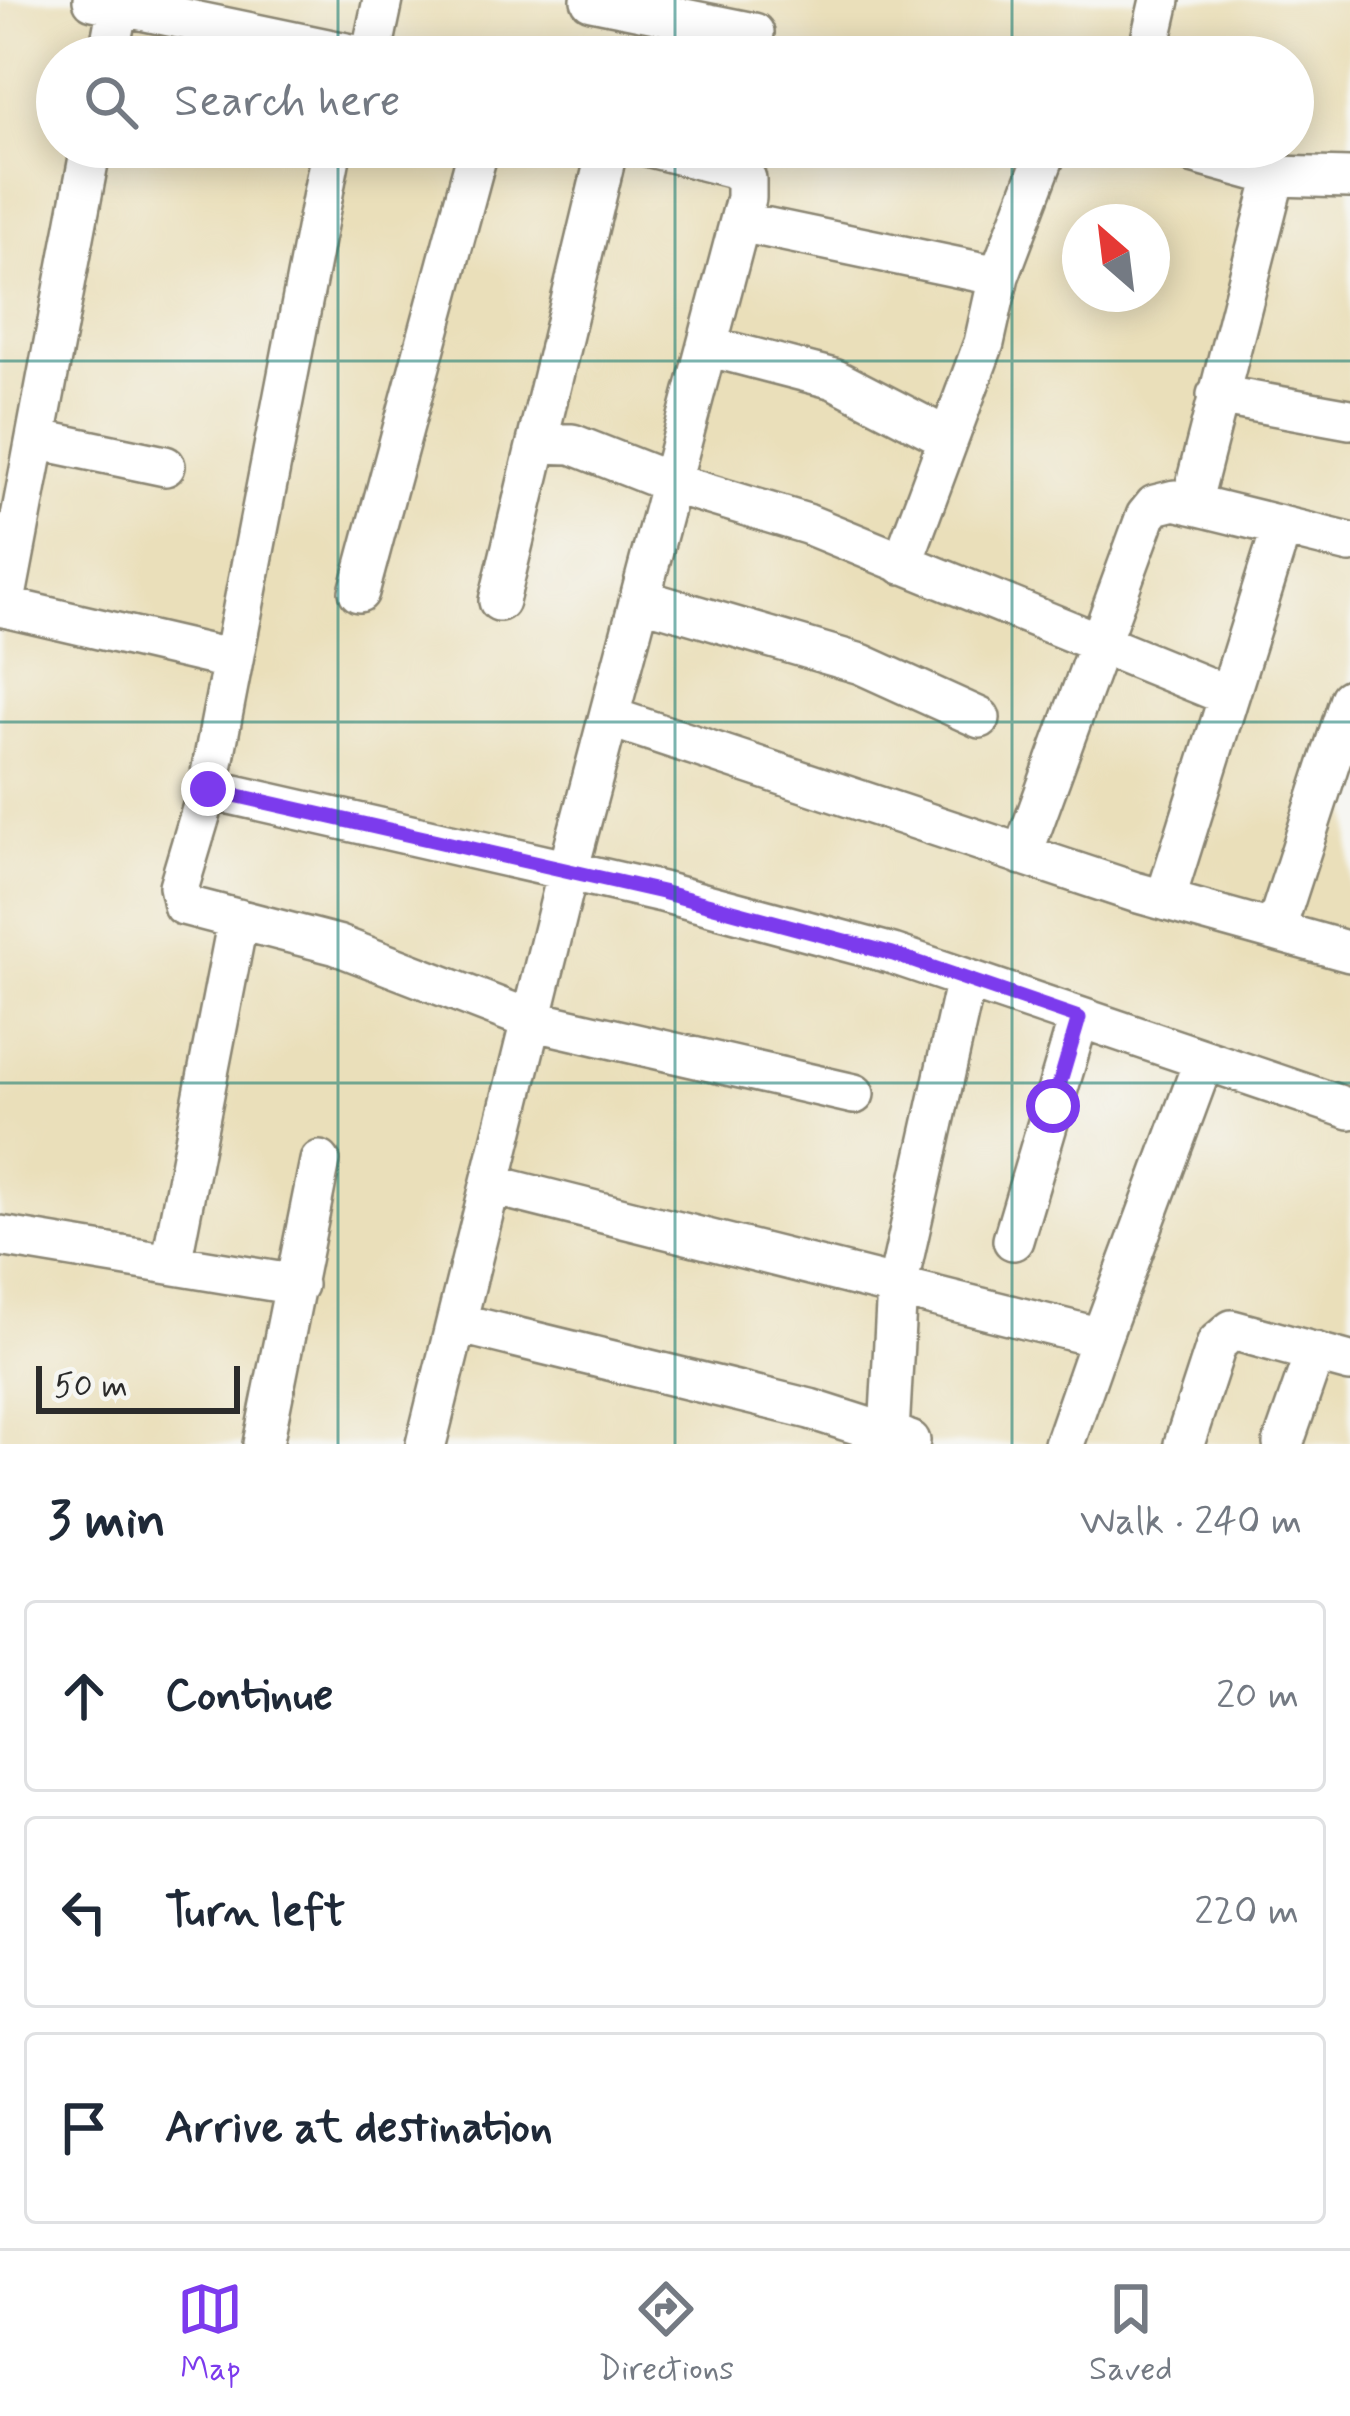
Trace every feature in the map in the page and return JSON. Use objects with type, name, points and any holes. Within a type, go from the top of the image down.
[{"type":"street","points":[[368,36],[383,0]]},
{"type":"street","points":[[591,0],[756,30]]},
{"type":"street","points":[[1152,36],[1160,0]]},
{"type":"street","points":[[109,36],[110,2],[239,14],[302,36]]},
{"type":"street","points":[[87,168],[2,606],[233,660]]},
{"type":"street","points":[[328,168],[208,789],[178,896],[192,908],[338,945],[531,1020],[854,1094]]},
{"type":"street","points":[[359,592],[473,168]]},
{"type":"street","points":[[499,601],[603,168]]},
{"type":"street","points":[[426,1444],[568,871],[740,222],[746,179],[740,168]]},
{"type":"street","points":[[902,564],[984,343],[999,277],[1040,168]]},
{"type":"street","points":[[1246,168],[1275,176],[1350,178]]},
{"type":"street","points":[[1190,504],[1275,176]]},
{"type":"street","points":[[740,222],[999,277]]},
{"type":"street","points":[[707,346],[834,379],[948,438]]},
{"type":"street","points":[[1217,395],[1350,419]]},
{"type":"street","points":[[36,440],[165,466]]},
{"type":"street","points":[[537,443],[572,444],[671,483],[807,524],[1229,696]]},
{"type":"street","points":[[1022,855],[1146,516],[1163,501],[1190,504],[1350,544]]},
{"type":"street","points":[[1165,901],[1282,527]]},
{"type":"street","points":[[640,599],[861,664],[980,718]]},
{"type":"street","points":[[1275,931],[1341,754],[1350,699]]},
{"type":"street","points":[[608,717],[1165,901],[1350,952]]},
{"type":"street","points":[[208,789],[568,871],[893,954],[1350,1109]]},
{"type":"street","points":[[171,1264],[238,919]]},
{"type":"street","points":[[909,1442],[889,1433],[897,1287],[966,980]]},
{"type":"street","points":[[1013,1240],[1079,1018]]},
{"type":"street","points":[[1064,1444],[1204,1060]]},
{"type":"street","points":[[263,1444],[320,1161]]},
{"type":"street","points":[[491,1185],[1101,1338]]},
{"type":"street","points":[[0,1236],[297,1285]]},
{"type":"street","points":[[457,1323],[810,1408],[909,1442]]},
{"type":"street","points":[[1184,1444],[1223,1335],[1244,1330],[1333,1357],[1283,1444]]},
{"type":"route","points":[[208,789],[662,892],[893,954],[1079,1018],[1053,1106]]}]
